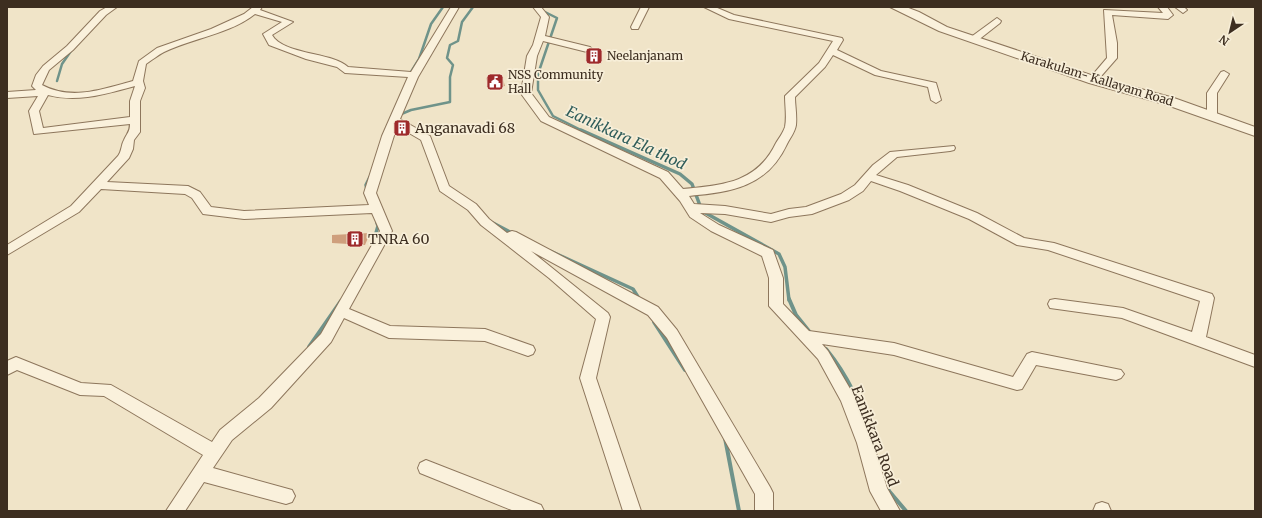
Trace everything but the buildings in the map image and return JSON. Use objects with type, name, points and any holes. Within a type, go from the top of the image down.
[{"type":"street","points":[[45,92],[37,86],[41,75],[103,13],[113,7]]},
{"type":"street","points":[[175,511],[226,436],[265,403],[326,338],[386,231],[370,193],[387,136],[414,75],[455,7]]},
{"type":"street","name":"Eanikkara Road","points":[[537,7],[545,17],[547,40],[532,56],[526,93],[545,119],[664,175],[689,192],[690,208],[694,214],[715,228],[768,253],[776,278],[776,306],[823,355],[848,399],[879,491],[891,511]]},
{"type":"street","points":[[635,27],[645,7]]},
{"type":"street","points":[[689,192],[729,188],[746,182],[767,169],[779,154],[790,127],[790,96],[822,65],[839,40],[732,17],[708,7]]},
{"type":"street","name":"Karakulam- Kallayam Road","points":[[895,7],[915,14],[943,29],[1093,80],[1169,100],[1255,132]]},
{"type":"street","points":[[1093,80],[1112,58],[1112,43],[1106,12],[1168,16],[1169,15],[1162,7]]},
{"type":"street","points":[[7,251],[75,209],[123,158],[128,149],[129,140],[135,132],[135,102],[140,88],[139,82],[142,62],[148,57],[173,45],[214,32],[257,9],[289,22],[267,34],[272,42],[309,57],[340,65],[345,70],[414,75]]},
{"type":"street","points":[[974,39],[997,21]]},
{"type":"street","points":[[547,40],[587,49]]},
{"type":"street","points":[[831,51],[878,73],[933,85],[936,100]]},
{"type":"street","points":[[1212,116],[1212,93],[1224,74]]},
{"type":"street","points":[[7,95],[45,92],[78,97],[139,82]]},
{"type":"street","points":[[45,92],[34,111],[38,132],[134,120]]},
{"type":"street","points":[[395,118],[426,138],[444,188],[472,208],[486,222],[554,275],[603,317],[588,378],[632,511]]},
{"type":"street","points":[[690,208],[725,210],[771,218],[789,212],[808,211],[845,197],[859,188],[878,166],[894,154],[925,152],[950,148]]},
{"type":"street","points":[[869,177],[904,188],[974,216],[1021,242],[1048,246],[1207,298],[1198,340]]},
{"type":"street","points":[[99,185],[188,190],[196,195],[207,211],[228,214],[296,214],[376,209]]},
{"type":"street","points":[[486,222],[629,297],[652,311],[672,334],[764,493],[764,511]]},
{"type":"street","points":[[1055,304],[1123,313],[1255,361]]},
{"type":"street","points":[[341,311],[389,332],[485,335],[528,350]]},
{"type":"street","points":[[805,336],[894,348],[1017,384],[1032,358],[1116,374]]},
{"type":"street","points":[[7,369],[16,363],[80,390],[106,390],[215,452]]},
{"type":"street","points":[[426,468],[535,511]]},
{"type":"street","points":[[200,473],[286,496]]},
{"type":"waterway","points":[[411,72],[419,59],[431,24],[443,7]]},
{"type":"waterway","points":[[399,115],[411,110],[450,102],[450,77],[453,65],[447,58],[450,45],[458,41],[462,22],[473,7]]},
{"type":"waterway","name":"Eanikkara Ela thod","points":[[540,7],[543,11],[557,18],[538,74],[538,90],[553,116],[581,130]]},
{"type":"waterway","points":[[57,81],[62,64],[73,48]]},
{"type":"waterway","name":"Eanikkara Ela thod","points":[[581,130],[680,174],[692,184],[702,211],[779,254],[785,267],[789,300]]},
{"type":"waterway","points":[[367,190],[366,185],[370,177]]},
{"type":"waterway","points":[[373,243],[378,226],[377,223]]},
{"type":"waterway","points":[[493,223],[514,234]]},
{"type":"waterway","points":[[550,251],[633,289],[640,300]]},
{"type":"waterway","name":"Eanikkara Ela thod","points":[[789,299],[796,315],[812,335]]},
{"type":"waterway","points":[[309,347],[341,301]]},
{"type":"waterway","points":[[654,322],[685,370]]},
{"type":"waterway","name":"Eanikkara Ela thod","points":[[826,349],[842,371],[860,405],[872,443]]},
{"type":"waterway","points":[[725,438],[739,511]]},
{"type":"waterway","name":"Eanikkara Ela thod","points":[[882,474],[889,491],[906,511]]},
{"type":"place","name":"Neelanjanam","points":[[594,56]]},
{"type":"place","name":"NSS Community Hall","points":[[495,82]]},
{"type":"place","name":"Anganavadi 68","points":[[402,128]]},
{"type":"place","name":"TNRA 60","points":[[355,239]]}]
